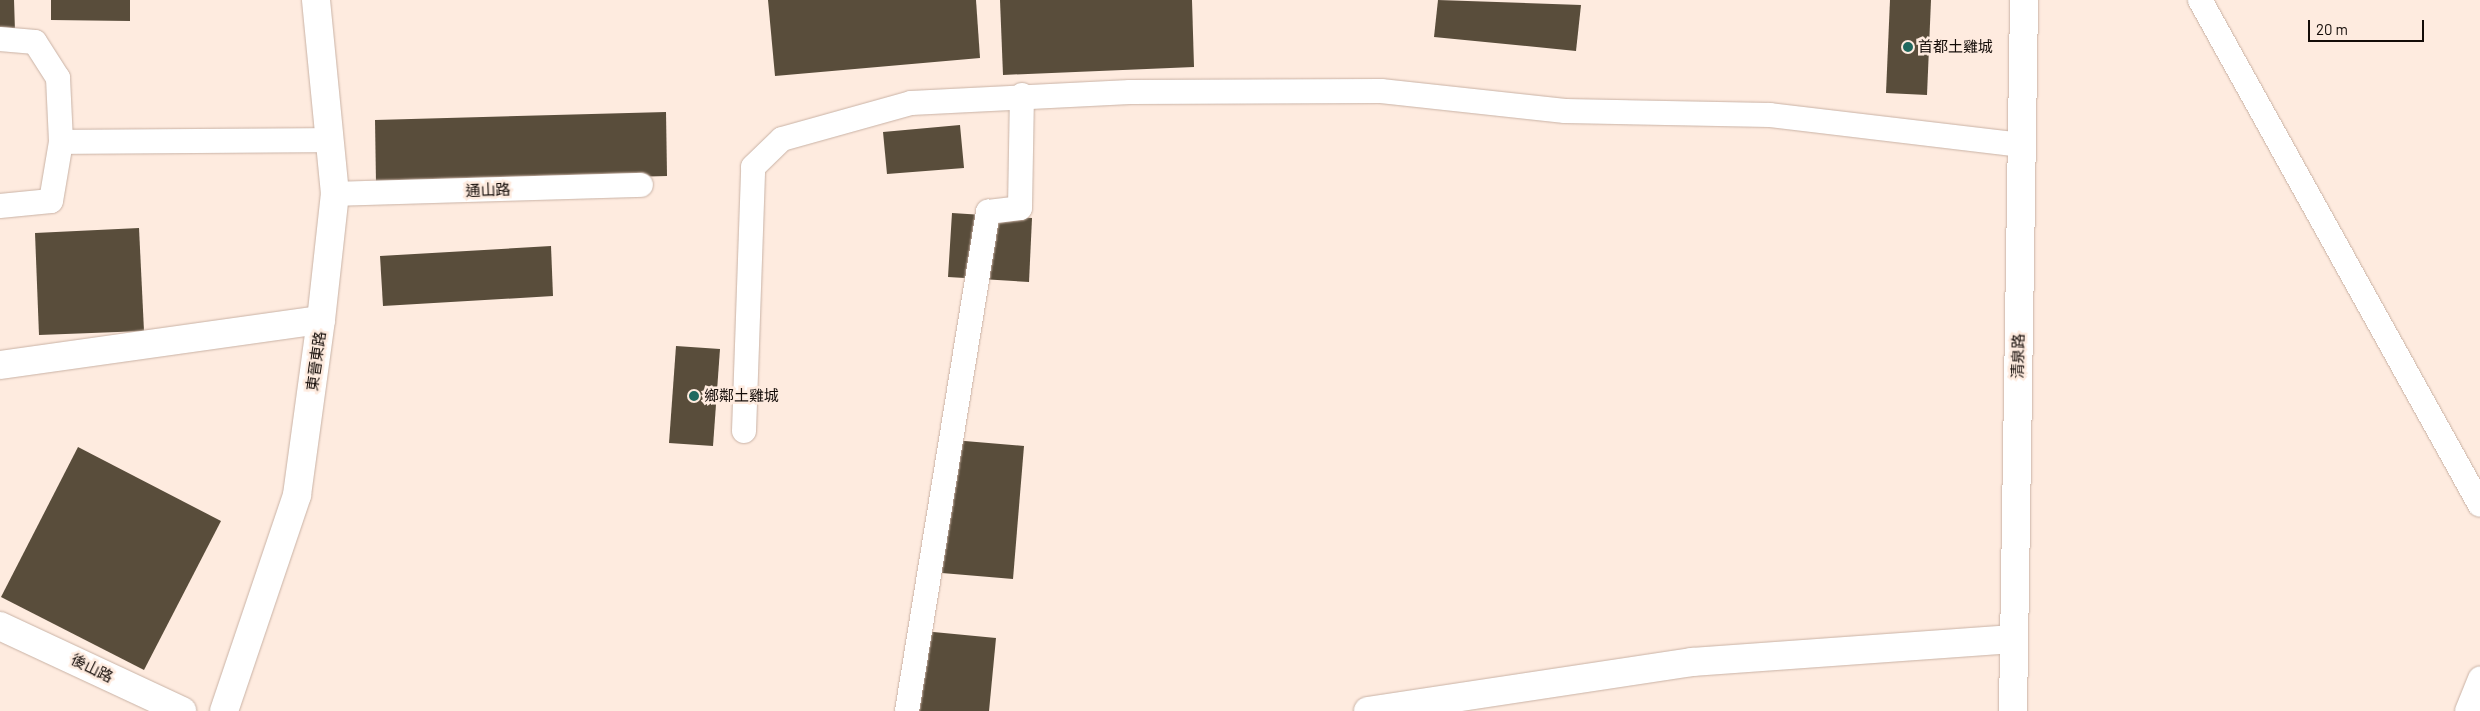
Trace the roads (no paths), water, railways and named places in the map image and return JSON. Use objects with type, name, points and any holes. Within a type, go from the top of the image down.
[{"type":"street","name":"東晉東路","points":[[224,711],[297,495],[321,320],[335,194],[316,0]]},
{"type":"street","name":"清泉路","points":[[2012,711],[2024,0]]},
{"type":"street","points":[[0,365],[321,320]]},
{"type":"street","name":"後山路","points":[[0,626],[182,711]]},
{"type":"street","points":[[1368,711],[1692,662],[2013,638]]},
{"type":"lane","points":[[2200,0],[2480,505]]},
{"type":"lane","points":[[0,40],[35,42],[58,78],[61,142],[51,201],[0,206]]},
{"type":"lane","points":[[744,431],[754,167],[782,139],[911,103],[1022,95],[1381,91],[1565,111],[1770,115],[2022,145]]},
{"type":"lane","points":[[907,711],[988,212],[1020,208],[1022,95]]},
{"type":"lane","points":[[61,142],[331,140]]},
{"type":"lane","name":"通山路","points":[[335,194],[641,185]]},
{"type":"lane","points":[[2467,711],[2480,679]]},
{"type":"place","name":"首都土雞城","points":[[1908,47]]},
{"type":"place","name":"鄉鄰土雞城","points":[[694,396]]}]
